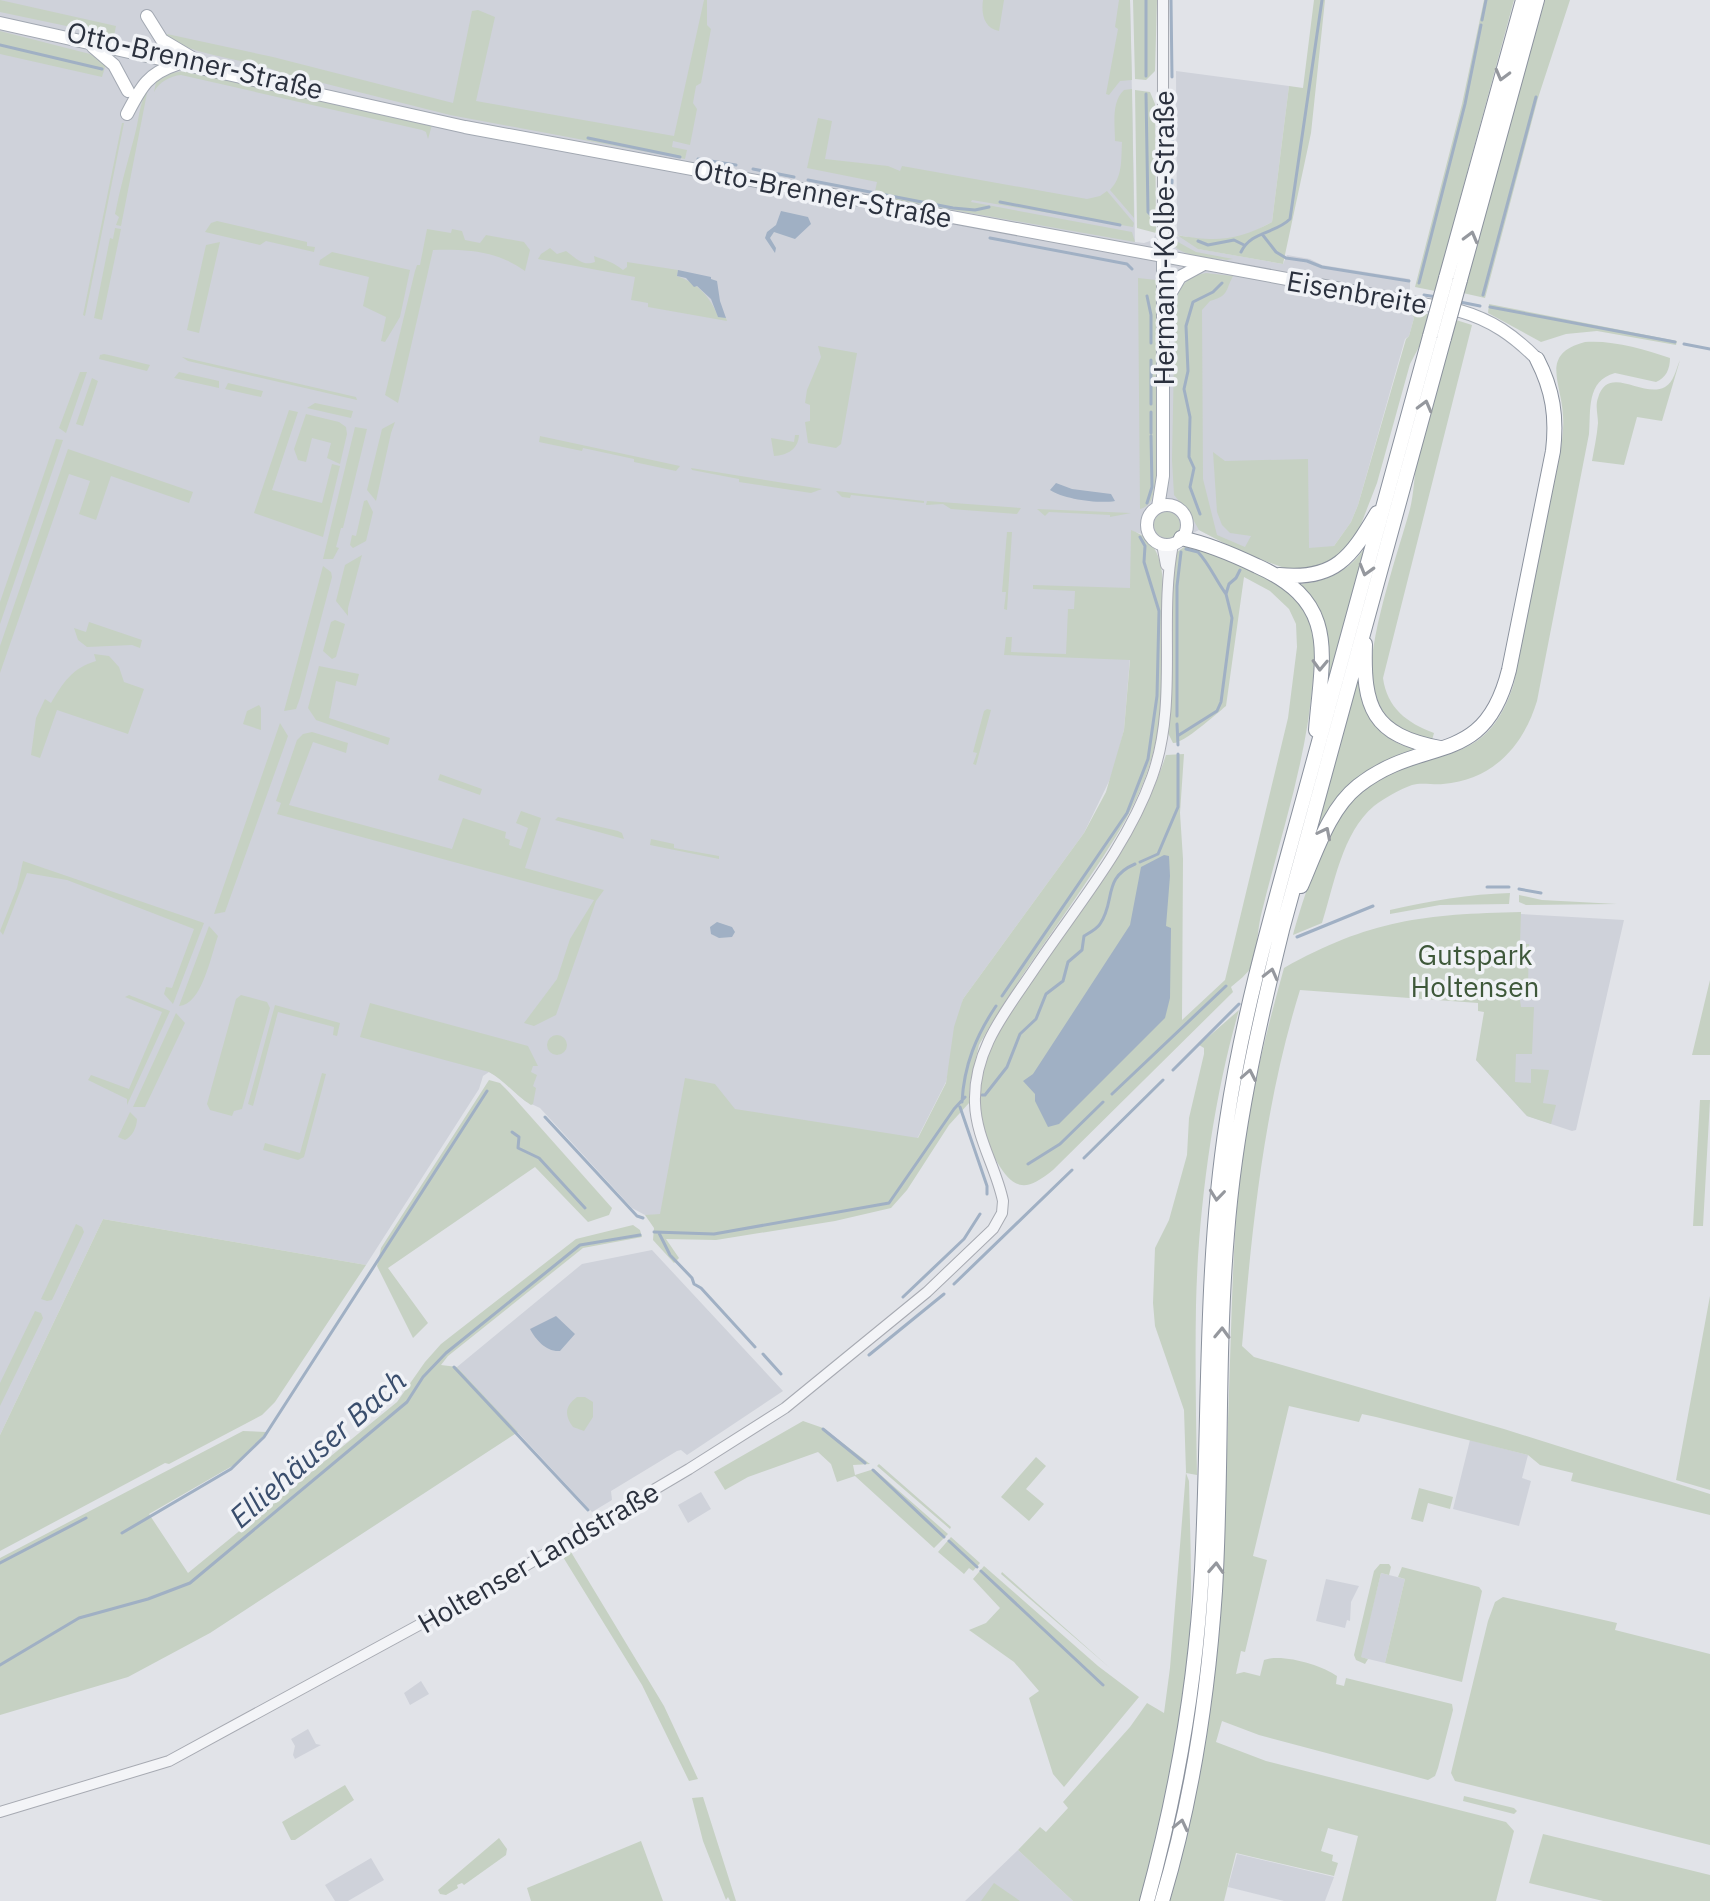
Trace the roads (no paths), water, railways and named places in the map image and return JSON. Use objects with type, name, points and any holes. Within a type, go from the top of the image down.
[{"type":"highway","points":[[1453,279],[1523,0]]},
{"type":"highway","points":[[1162,1901],[1187,1798],[1207,1676],[1215,1580],[1224,1273],[1231,1185],[1260,1018],[1366,621],[1437,337],[1537,0]]},
{"type":"highway","points":[[1147,1901],[1171,1805],[1189,1705],[1199,1618],[1213,1236],[1227,1118],[1264,942],[1387,495],[1437,337]]},
{"type":"highway","points":[[1282,930],[1323,834],[1357,786],[1390,767],[1466,740],[1481,729],[1500,703],[1556,431],[1550,389],[1537,359]]},
{"type":"highway","points":[[1278,575],[1314,575],[1339,564],[1354,551],[1387,495]]},
{"type":"highway","points":[[1176,538],[1210,545],[1278,575],[1304,596],[1311,606],[1318,627],[1321,665],[1313,762]]},
{"type":"highway","points":[[1366,621],[1365,685],[1371,706],[1379,719],[1401,737],[1440,748]]},
{"type":"highway","points":[[1205,1489],[1221,1380]]},
{"type":"main road","points":[[147,16],[162,40],[194,59]]},
{"type":"main road","name":"Otto-Brenner-Straße","points":[[0,17],[194,59],[482,129],[1163,256]]},
{"type":"main road","name":"Otto-Brenner-Straße","points":[[0,23],[482,129]]},
{"type":"main road","points":[[87,44],[114,65],[128,91]]},
{"type":"main road","points":[[127,114],[152,75],[180,63]]},
{"type":"main road","name":"Eisenbreite","points":[[1163,256],[1477,316],[1511,335],[1537,359]]},
{"type":"main road","name":"Hermann-Kolbe-Straße","points":[[1163,256],[1164,506]]},
{"type":"main road","points":[[1163,308],[1180,277],[1204,265]]},
{"type":"main road","points":[[1164,506],[1183,513],[1176,538],[1152,537],[1147,526],[1149,515],[1164,506]]},
{"type":"street","name":"Hermann-Kolbe-Straße","points":[[1163,0],[1163,256]]},
{"type":"street","name":"Holtenser Landstraße","points":[[0,1812],[169,1761],[474,1595],[700,1463],[785,1408],[927,1292],[993,1229],[1002,1213],[1002,1196],[977,1124],[975,1094],[979,1065],[996,1025],[1121,842],[1153,776],[1164,730],[1168,570],[1176,538]]},
{"type":"water","points":[[781,211],[808,217],[811,224],[795,239],[774,232],[770,238],[776,248],[775,253],[765,238],[776,225]]},
{"type":"water","points":[[678,270],[717,281],[726,318],[718,317],[711,299],[697,286],[677,276]]},
{"type":"water","points":[[1056,483],[1072,489],[1111,494],[1115,501],[1063,496],[1050,490]]},
{"type":"water","points":[[1164,855],[1169,856],[1166,926],[1171,928],[1170,998],[1165,1018],[1059,1124],[1048,1127],[1035,1101],[1035,1094],[1023,1081],[1033,1074],[1130,925],[1141,867]]},
{"type":"water","points":[[717,922],[732,927],[735,932],[732,937],[719,938],[711,934],[710,927]]},
{"type":"water","points":[[556,1316],[575,1334],[560,1351],[550,1350],[530,1329]]},
{"type":"waterway","points":[[1146,0],[1146,76]]},
{"type":"waterway","points":[[1171,0],[1172,77]]},
{"type":"waterway","points":[[1241,252],[1251,240],[1290,219],[1322,0]]},
{"type":"waterway","points":[[1482,20],[1486,0]]},
{"type":"waterway","points":[[1419,283],[1465,104],[1481,25]]},
{"type":"waterway","points":[[0,45],[102,69]]},
{"type":"waterway","points":[[1172,93],[1172,162]]},
{"type":"waterway","points":[[1146,94],[1148,212],[1153,217]]},
{"type":"waterway","points":[[1483,295],[1536,97]]},
{"type":"waterway","points":[[588,138],[680,157]]},
{"type":"waterway","points":[[698,159],[736,165]]},
{"type":"waterway","points":[[753,169],[794,177]]},
{"type":"waterway","points":[[808,180],[953,208],[975,210],[989,207]]},
{"type":"waterway","points":[[1000,202],[1120,225]]},
{"type":"waterway","points":[[1262,234],[1276,252],[1286,258],[1409,281]]},
{"type":"waterway","points":[[990,238],[1127,264],[1132,269]]},
{"type":"waterway","points":[[1198,241],[1208,245],[1234,240],[1244,245]]},
{"type":"waterway","name":"Elliehäuser Bach","points":[[1200,514],[1190,487],[1194,468],[1189,457],[1190,417],[1184,389],[1188,371],[1186,326],[1193,302],[1213,292],[1222,283]]},
{"type":"waterway","points":[[1424,295],[1437,297]]},
{"type":"waterway","points":[[1147,296],[1151,343]]},
{"type":"waterway","points":[[1460,302],[1480,306]]},
{"type":"waterway","points":[[1490,307],[1675,342]]},
{"type":"waterway","points":[[1684,344],[1710,349]]},
{"type":"waterway","points":[[1151,360],[1151,404]]},
{"type":"waterway","points":[[1151,412],[1151,433]]},
{"type":"waterway","points":[[1147,503],[1152,487],[1151,436]]},
{"type":"waterway","points":[[1002,996],[1127,813],[1148,759],[1157,696],[1159,611],[1144,562],[1145,546],[1140,537]]},
{"type":"waterway","points":[[1186,549],[1198,552],[1226,594]]},
{"type":"waterway","points":[[1177,716],[1177,586],[1181,552]]},
{"type":"waterway","name":"Elliehäuser Bach","points":[[1179,735],[1217,711],[1221,702],[1232,618],[1226,594],[1229,584],[1240,570]]},
{"type":"waterway","name":"Elliehäuser Bach","points":[[1177,724],[1178,745]]},
{"type":"waterway","name":"Elliehäuser Bach","points":[[1140,862],[1158,854],[1178,807],[1178,754]]},
{"type":"waterway","name":"Elliehäuser Bach","points":[[982,1095],[1007,1067],[1020,1034],[1036,1019],[1046,994],[1063,981],[1068,962],[1082,950],[1084,936],[1100,924],[1118,876],[1135,864]]},
{"type":"waterway","points":[[1487,887],[1509,887]]},
{"type":"waterway","points":[[1519,889],[1541,893]]},
{"type":"waterway","points":[[1297,937],[1373,906]]},
{"type":"waterway","points":[[1112,1094],[1226,986]]},
{"type":"waterway","points":[[1173,1070],[1239,1004]]},
{"type":"waterway","points":[[962,1102],[972,1051],[996,1006]]},
{"type":"waterway","points":[[1084,1158],[1163,1080]]},
{"type":"waterway","points":[[122,1533],[231,1469],[264,1437],[487,1091]]},
{"type":"waterway","name":"Elliehäuser Bach","points":[[654,1232],[714,1234],[889,1203],[965,1097]]},
{"type":"waterway","points":[[1028,1164],[1060,1144],[1103,1102]]},
{"type":"waterway","points":[[960,1107],[987,1194]]},
{"type":"waterway","points":[[545,1117],[637,1216],[643,1218]]},
{"type":"waterway","points":[[512,1132],[519,1137],[518,1148],[539,1158],[585,1208]]},
{"type":"waterway","points":[[954,1284],[1072,1170]]},
{"type":"waterway","points":[[903,1297],[964,1239],[980,1214]]},
{"type":"waterway","points":[[659,1233],[670,1255],[694,1284],[755,1347]]},
{"type":"waterway","name":"Elliehäuser Bach","points":[[0,1665],[79,1618],[148,1599],[190,1583],[407,1402],[423,1377],[446,1353],[580,1245],[640,1235]]},
{"type":"waterway","points":[[869,1355],[944,1294]]},
{"type":"waterway","points":[[763,1354],[781,1374]]},
{"type":"waterway","points":[[454,1367],[588,1510]]},
{"type":"waterway","points":[[823,1429],[865,1463]]},
{"type":"waterway","points":[[873,1470],[944,1537]]},
{"type":"waterway","points":[[0,1563],[86,1518]]},
{"type":"waterway","points":[[949,1541],[977,1567]]},
{"type":"waterway","points":[[981,1571],[1103,1685]]},
{"type":"park label","name":"Gutspark Holtensen","points":[[1475,970]]}]
